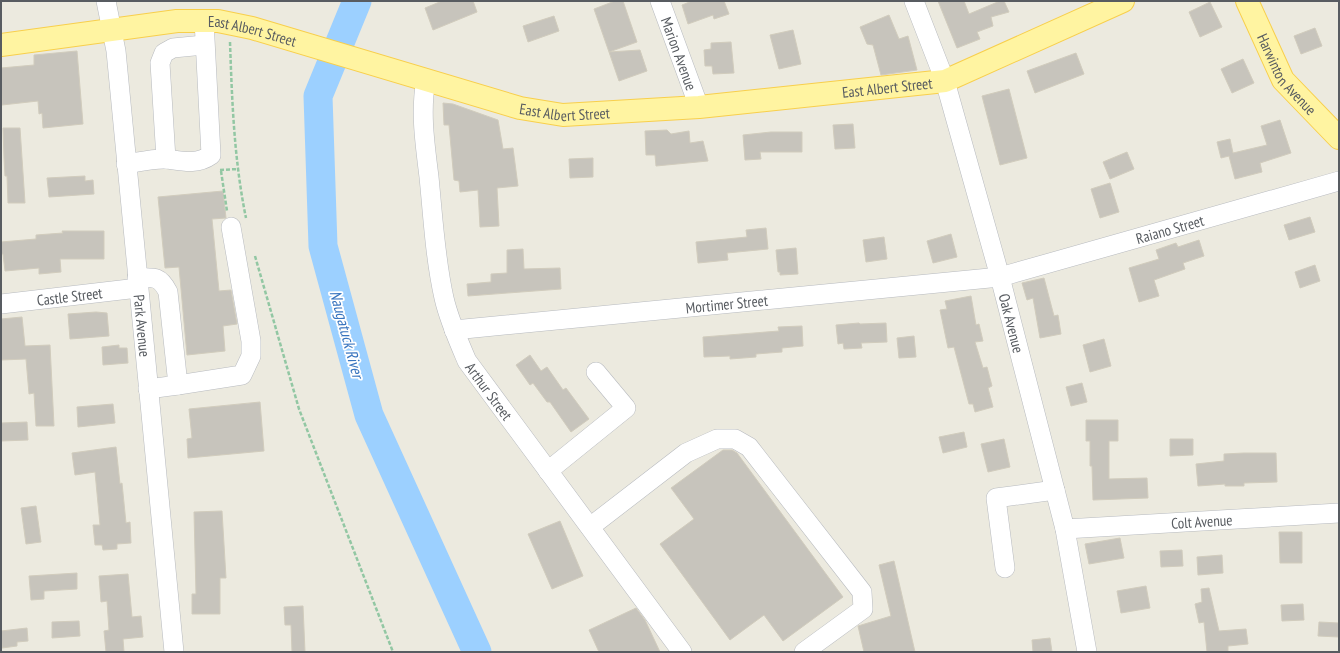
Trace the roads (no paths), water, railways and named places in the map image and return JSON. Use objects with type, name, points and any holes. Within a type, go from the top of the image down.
[{"type":"main road","name":"East Albert Street","points":[[1,45],[177,21],[204,20],[230,23],[252,28],[520,108],[563,115],[699,107],[945,81],[1124,1]]},
{"type":"main road","name":"Harwinton Avenue","points":[[1247,1],[1283,80],[1339,138]]},
{"type":"street","name":"Park Avenue","points":[[106,1],[116,51],[174,652]]},
{"type":"street","name":"Marion Avenue","points":[[660,1],[699,107]]},
{"type":"street","name":"Oak Avenue","points":[[914,1],[945,81],[1000,277],[1065,529],[1087,652]]},
{"type":"street","points":[[126,164],[166,159],[175,162],[189,162],[204,160],[211,155],[204,45],[204,20]]},
{"type":"street","points":[[166,159],[160,63],[164,53],[172,48],[204,45]]},
{"type":"street","name":"Arthur Street","points":[[426,80],[422,98],[423,126],[437,255],[444,298],[454,330],[467,361],[682,652]]},
{"type":"street","name":"Raiano Street","points":[[1000,277],[1339,181]]},
{"type":"street","points":[[148,389],[242,375],[251,356],[251,341],[239,223]]},
{"type":"street","name":"Mortimer Street","points":[[454,330],[1000,277]]},
{"type":"street","name":"Castle Street","points":[[1,304],[138,283],[158,278],[164,283],[168,292],[178,384]]},
{"type":"street","points":[[548,471],[626,408],[596,372]]},
{"type":"street","points":[[590,527],[686,453],[717,439],[735,439],[749,448],[862,592],[862,609],[804,652]]},
{"type":"street","points":[[1005,568],[996,498],[1055,490]]},
{"type":"street","name":"Colt Avenue","points":[[1065,529],[1339,513]]},
{"type":"waterway","name":"Naugatuck River","points":[[357,1],[318,96],[323,246],[369,415],[477,652]]}]
